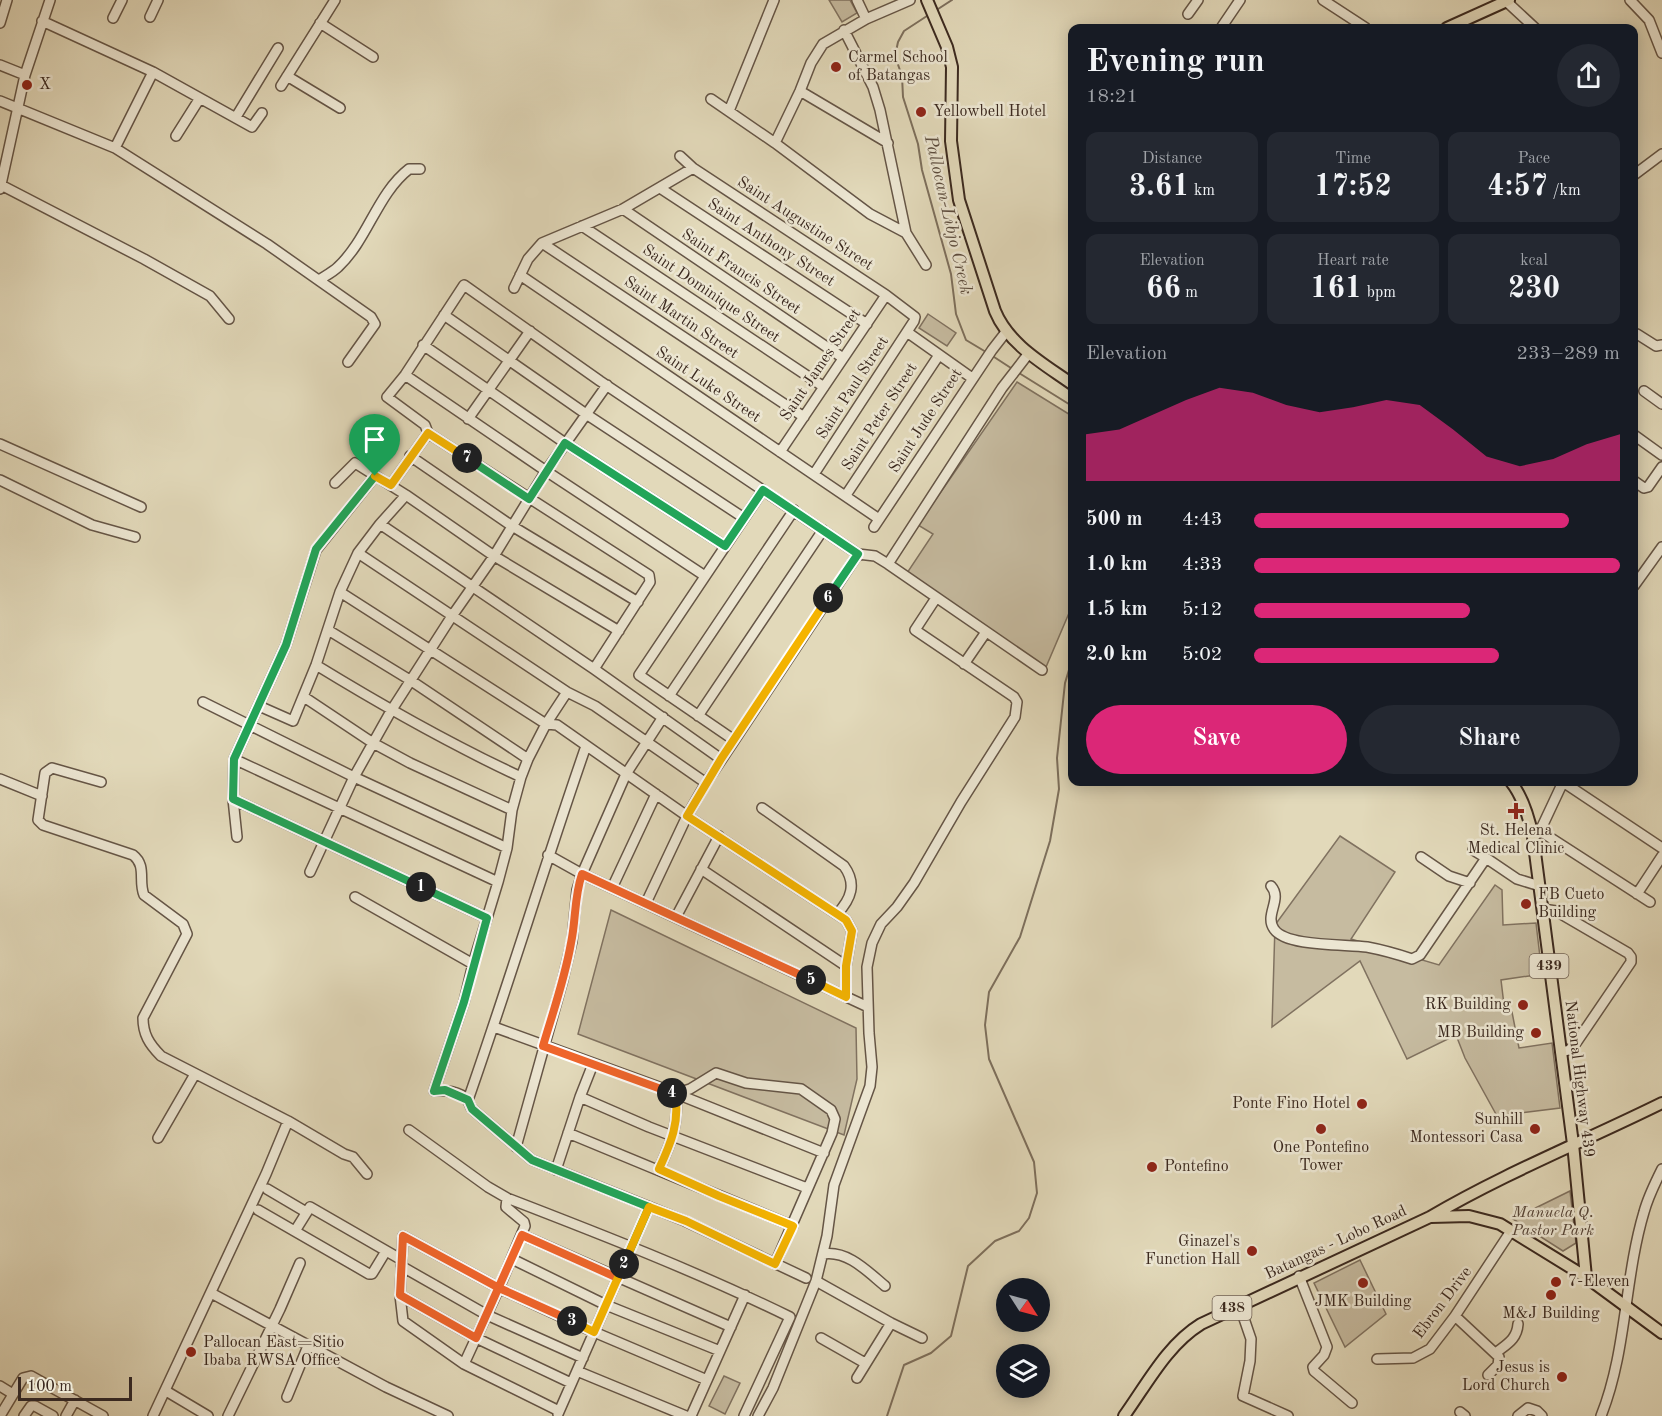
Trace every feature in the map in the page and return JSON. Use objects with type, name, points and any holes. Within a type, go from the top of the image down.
[{"type":"main road","points":[[928,1],[952,67],[951,141],[959,200],[995,311],[1006,333],[1068,381]]},
{"type":"main road","points":[[1456,24],[1508,1]]},
{"type":"main road","name":"National Highway 439","points":[[1517,786],[1537,834],[1540,886],[1573,1144],[1586,1277]]},
{"type":"main road","name":"Batangas - Lobo Road","points":[[1124,1416],[1182,1338],[1201,1323],[1430,1216],[1573,1144],[1662,1103]]},
{"type":"main road","name":"438","points":[[1430,1216],[1468,1216],[1500,1224],[1586,1277],[1662,1333]]},
{"type":"street","points":[[0,23],[7,0]]},
{"type":"street","points":[[50,0],[25,75],[0,187],[144,259],[210,296],[229,319]]},
{"type":"street","points":[[112,18],[122,0]]},
{"type":"street","points":[[150,17],[158,0]]},
{"type":"street","points":[[281,86],[335,0]]},
{"type":"street","points":[[729,111],[774,0]]},
{"type":"street","points":[[857,0],[866,19]]},
{"type":"street","points":[[776,143],[811,63],[823,44],[844,30],[910,0]]},
{"type":"street","points":[[1188,15],[1197,0]]},
{"type":"street","points":[[1224,24],[1240,0]]},
{"type":"street","points":[[1323,0],[1360,24]]},
{"type":"street","points":[[1630,0],[1648,20],[1662,53]]},
{"type":"street","points":[[1508,1],[1531,24]]},
{"type":"street","points":[[42,21],[153,72],[252,127],[262,113]]},
{"type":"street","points":[[320,23],[373,57]]},
{"type":"street","points":[[844,30],[873,87],[888,143],[906,233],[926,265]]},
{"type":"street","points":[[236,117],[278,48]]},
{"type":"street","points":[[0,65],[25,75]]},
{"type":"street","points":[[115,148],[153,72]]},
{"type":"street","points":[[287,76],[340,108]]},
{"type":"street","points":[[800,91],[888,143]]},
{"type":"street","points":[[176,136],[200,98]]},
{"type":"street","points":[[711,99],[776,143],[870,214],[906,233]]},
{"type":"street","points":[[0,101],[115,148],[267,244],[374,320],[375,324],[348,362]]},
{"type":"street","points":[[1638,172],[1662,154]]},
{"type":"street","name":"Saint Augustine Street","points":[[680,156],[693,168],[886,295],[915,317]]},
{"type":"street","points":[[514,288],[528,260],[542,243],[622,210],[693,168]]},
{"type":"street","points":[[319,280],[339,267],[369,225],[383,198],[402,176],[409,169],[420,169]]},
{"type":"street","name":"Saint Anthony Street","points":[[660,188],[867,324]]},
{"type":"street","name":"Saint Francis Street","points":[[622,210],[843,358]]},
{"type":"street","name":"Saint Dominique Street","points":[[582,226],[824,387]]},
{"type":"street","name":"Saint Martin Street","points":[[542,243],[804,417]]},
{"type":"street","name":"Saint Luke Street","points":[[520,275],[846,495],[876,523]]},
{"type":"street","points":[[594,669],[650,582],[649,574],[428,433],[425,425],[387,397],[405,375],[464,285],[858,554],[875,556],[888,564],[1042,670]]},
{"type":"street","name":"Saint James Street","points":[[780,452],[886,295]]},
{"type":"street","points":[[444,315],[586,414],[744,518]]},
{"type":"street","name":"Saint Paul Street","points":[[814,474],[915,317]]},
{"type":"street","points":[[468,419],[530,331]]},
{"type":"street","points":[[907,332],[972,378]]},
{"type":"street","name":"Saint Jude Street","points":[[876,523],[972,378],[1006,333]]},
{"type":"street","points":[[1638,335],[1656,346],[1662,345]]},
{"type":"street","points":[[423,345],[565,443],[725,546]]},
{"type":"street","points":[[888,564],[1004,385],[1029,353]]},
{"type":"street","name":"Saint Peter Street","points":[[846,495],[939,355]]},
{"type":"street","points":[[405,375],[705,576]]},
{"type":"street","points":[[310,872],[354,777],[391,711],[430,649],[494,556],[546,471],[608,385]]},
{"type":"street","points":[[1644,391],[1662,404]]},
{"type":"street","points":[[391,485],[428,433]]},
{"type":"street","points":[[1638,438],[1662,455]]},
{"type":"street","points":[[0,444],[141,507]]},
{"type":"street","points":[[410,456],[512,525],[638,602]]},
{"type":"street","points":[[334,483],[355,463],[494,556],[619,631]]},
{"type":"street","points":[[1638,484],[1644,488],[1648,487],[1662,467]]},
{"type":"street","points":[[237,837],[233,799],[234,759],[286,645],[316,549],[375,476]]},
{"type":"street","points":[[0,480],[92,525],[135,537]]},
{"type":"street","points":[[734,740],[639,675],[763,490]]},
{"type":"street","points":[[259,706],[293,721],[316,665],[340,592],[358,553],[406,495]]},
{"type":"street","points":[[669,696],[794,510]]},
{"type":"street","points":[[380,524],[594,669],[721,759]]},
{"type":"street","points":[[698,716],[823,530]]},
{"type":"street","points":[[1638,580],[1662,547]]},
{"type":"street","points":[[358,553],[567,692],[595,706],[706,783]]},
{"type":"street","points":[[646,903],[687,816],[706,783],[858,554]]},
{"type":"street","points":[[340,592],[546,724],[557,725],[687,816],[846,920],[852,931],[846,966],[846,997]]},
{"type":"street","points":[[758,1416],[773,1388],[811,1279],[824,1254],[834,1185],[870,1086],[872,1066],[867,967],[872,944],[881,924],[897,907],[914,883],[1015,717],[1017,702],[1014,698],[915,630],[936,598]]},
{"type":"street","points":[[328,630],[410,680],[528,759]]},
{"type":"street","points":[[964,664],[986,632]]},
{"type":"street","points":[[316,665],[391,711],[521,777]]},
{"type":"street","points":[[567,692],[546,724],[521,777],[498,882],[464,1002],[434,1091],[445,1090],[468,1100],[472,1109],[532,1160],[695,1226],[811,1279],[922,1338]]},
{"type":"street","points":[[304,697],[373,743],[410,763],[512,810]]},
{"type":"street","points":[[203,702],[354,777],[507,848]]},
{"type":"street","points":[[516,1147],[570,951],[577,890],[582,874],[626,774],[663,717]]},
{"type":"street","points":[[468,1100],[494,1028],[548,855],[586,746]]},
{"type":"street","points":[[234,759],[498,882]]},
{"type":"street","points":[[101,782],[52,768],[45,773],[38,820],[39,823],[134,855],[140,860],[144,896],[186,928],[187,934],[143,1018],[143,1031],[151,1046],[161,1056],[353,1157],[368,1174]]},
{"type":"street","points":[[0,779],[42,796]]},
{"type":"street","points":[[1561,786],[1537,834],[1650,902]]},
{"type":"street","points":[[1568,786],[1662,848]]},
{"type":"street","points":[[612,888],[656,794]]},
{"type":"street","points":[[233,799],[487,918]]},
{"type":"street","points":[[762,808],[844,866],[851,876],[852,893],[837,914]]},
{"type":"street","points":[[676,917],[719,836]]},
{"type":"street","points":[[1473,850],[1517,879],[1540,886]]},
{"type":"street","points":[[548,855],[582,874],[868,1007]]},
{"type":"street","points":[[1636,894],[1662,856]]},
{"type":"street","points":[[1421,857],[1449,876],[1470,883]]},
{"type":"street","points":[[1271,886],[1276,898],[1270,920],[1273,928],[1280,935],[1302,941],[1388,951],[1412,959],[1420,955],[1485,858]]},
{"type":"street","points":[[701,869],[846,966]]},
{"type":"street","points":[[355,897],[473,964]]},
{"type":"street","points":[[1543,909],[1556,911],[1628,953],[1631,957],[1631,962],[1574,1046],[1561,1052]]},
{"type":"street","points":[[494,1028],[675,1094],[824,1153]]},
{"type":"street","points":[[556,1170],[593,1064]]},
{"type":"street","points":[[675,1094],[690,1089],[716,1073],[746,1083],[801,1089],[831,1110],[835,1119],[832,1133],[775,1264]]},
{"type":"street","points":[[158,1138],[195,1074]]},
{"type":"street","points":[[659,1169],[673,1136],[678,1109],[675,1094]]},
{"type":"street","points":[[580,1097],[807,1188]]},
{"type":"street","points":[[153,1416],[288,1121]]},
{"type":"street","points":[[409,1130],[507,1198],[632,1246],[790,1317],[744,1416]]},
{"type":"street","points":[[568,1133],[793,1226]]},
{"type":"street","points":[[1601,1416],[1614,1375],[1643,1212],[1662,1169]]},
{"type":"street","points":[[267,1189],[306,1212]]},
{"type":"street","points":[[464,1364],[522,1235],[525,1223],[506,1207],[507,1198]]},
{"type":"street","points":[[295,1231],[310,1207],[386,1251],[487,1315],[583,1358]]},
{"type":"street","points":[[649,1207],[594,1332],[583,1358],[558,1413],[464,1364],[403,1321],[400,1295],[403,1236],[499,1288],[594,1332],[707,1380]]},
{"type":"street","points":[[258,1210],[371,1274],[386,1251]]},
{"type":"street","name":"Ebron Drive","points":[[1377,1359],[1405,1359],[1423,1354],[1430,1349],[1455,1316],[1511,1231]]},
{"type":"street","points":[[522,1235],[731,1327]]},
{"type":"street","points":[[824,1254],[834,1252],[844,1255],[885,1286]]},
{"type":"street","points":[[512,1259],[606,1305],[720,1351]]},
{"type":"street","points":[[228,1416],[300,1263]]},
{"type":"street","points":[[1299,1276],[1327,1347],[1324,1355],[1313,1367],[1314,1371],[1352,1403]]},
{"type":"street","points":[[211,1293],[386,1387],[448,1416]]},
{"type":"street","points":[[400,1295],[476,1338],[571,1383]]},
{"type":"street","points":[[577,1371],[688,1416],[707,1380],[745,1295]]},
{"type":"street","points":[[1239,1305],[1251,1339],[1250,1361],[1243,1396],[1288,1416]]},
{"type":"street","points":[[1455,1316],[1497,1352],[1498,1365],[1488,1375]]},
{"type":"street","points":[[856,1378],[891,1323]]},
{"type":"street","points":[[1497,1352],[1514,1339],[1518,1332],[1518,1324]]},
{"type":"street","points":[[821,1338],[866,1363]]},
{"type":"street","points":[[287,1397],[308,1346]]},
{"type":"street","points":[[0,1416],[23,1378],[31,1376],[103,1416]]},
{"type":"street","points":[[0,1386],[13,1394]]},
{"type":"street","points":[[165,1391],[205,1415]]},
{"type":"street","points":[[66,1416],[75,1400]]},
{"type":"street","points":[[24,1416],[31,1406],[53,1416]]},
{"type":"street","points":[[1518,1416],[1528,1408],[1537,1411],[1542,1416]]},
{"type":"green space","points":[[829,0],[850,0],[857,13],[842,22]]},
{"type":"green space","points":[[928,314],[956,333],[947,346],[919,328]]},
{"type":"green space","points":[[1017,382],[1068,414],[1068,615],[1046,667],[907,573],[933,534],[918,525]]},
{"type":"green space","points":[[1340,836],[1395,872],[1351,939],[1439,965],[1495,885],[1502,890],[1503,925],[1536,923],[1542,974],[1501,980],[1505,1013],[1512,1012],[1519,1048],[1552,1043],[1560,1108],[1497,1116],[1465,1058],[1456,1035],[1407,1059],[1360,961],[1272,1027],[1275,925]]},
{"type":"green space","points":[[611,910],[856,1028],[857,1079],[844,1135],[578,1034]]},
{"type":"green space","name":"Manuela Q. Pastor Park","points":[[1570,1191],[1576,1243],[1563,1251],[1513,1219]]},
{"type":"green space","points":[[1360,1260],[1386,1314],[1345,1347],[1314,1283]]},
{"type":"green space","points":[[724,1376],[740,1383],[725,1414],[709,1406]]},
{"type":"waterway","name":"Pallocan-Libjo Creek","points":[[935,11],[952,0]]},
{"type":"waterway","name":"Pallocan-Libjo Creek","points":[[930,14],[904,31],[898,42],[895,56],[902,76],[903,97],[918,144],[922,170],[951,274],[956,314],[966,340],[986,352]]},
{"type":"waterway","name":"Pallocan-Libjo Creek","points":[[991,355],[1014,370]]},
{"type":"waterway","name":"Pallocan-Libjo Creek","points":[[1019,373],[1068,404]]},
{"type":"waterway","name":"Pallocan-Libjo Creek","points":[[887,1416],[904,1365],[931,1353],[951,1336],[968,1266],[995,1241],[1019,1231],[1029,1218],[1037,1193],[1034,1162],[989,1059],[985,1025],[989,992],[1020,937],[1050,841],[1059,789],[1057,758],[1068,673]]},
{"type":"place","name":"Carmel School of Batangas","points":[[836,67]]},
{"type":"place","name":"X","points":[[27,85]]},
{"type":"place","name":"Yellowbell Hotel","points":[[921,112]]},
{"type":"place","name":"St. Helena Medical Clinic","points":[[1516,811]]},
{"type":"place","name":"FB Cueto Building","points":[[1526,904]]},
{"type":"place","name":"RK Building","points":[[1523,1005]]},
{"type":"place","name":"MB Building","points":[[1536,1033]]},
{"type":"place","name":"Ponte Fino Hotel","points":[[1362,1104]]},
{"type":"place","name":"One Pontefino Tower","points":[[1321,1129]]},
{"type":"place","name":"Sunhill Montessori Casa","points":[[1535,1129]]},
{"type":"place","name":"Pontefino","points":[[1152,1167]]},
{"type":"place","name":"Ginazel's Function Hall","points":[[1252,1251]]},
{"type":"place","name":"7-Eleven","points":[[1556,1282]]},
{"type":"place","name":"JMK Building","points":[[1363,1283]]},
{"type":"place","name":"M&J Building","points":[[1551,1295]]},
{"type":"place","name":"Pallocan East=Sitio Ibaba RWSA Office","points":[[191,1352]]},
{"type":"place","name":"Jesus is Lord Church","points":[[1562,1377]]},
{"type":"route","points":[[375,476],[316,549],[286,645],[234,759],[233,799],[487,918],[464,1002],[434,1091],[445,1090],[468,1100],[472,1109],[522,1154],[532,1160],[649,1207],[618,1278],[522,1235],[499,1288],[476,1338],[400,1295],[403,1236],[499,1288],[594,1332],[649,1207],[686,1221],[775,1264],[793,1226],[659,1169],[677,1121],[678,1109],[675,1094],[543,1046],[572,941],[574,908],[582,874],[846,997],[846,966],[852,931],[846,920],[687,816],[721,759],[858,554],[763,490],[725,546],[565,443],[529,499],[428,433],[391,485],[375,476]]}]
